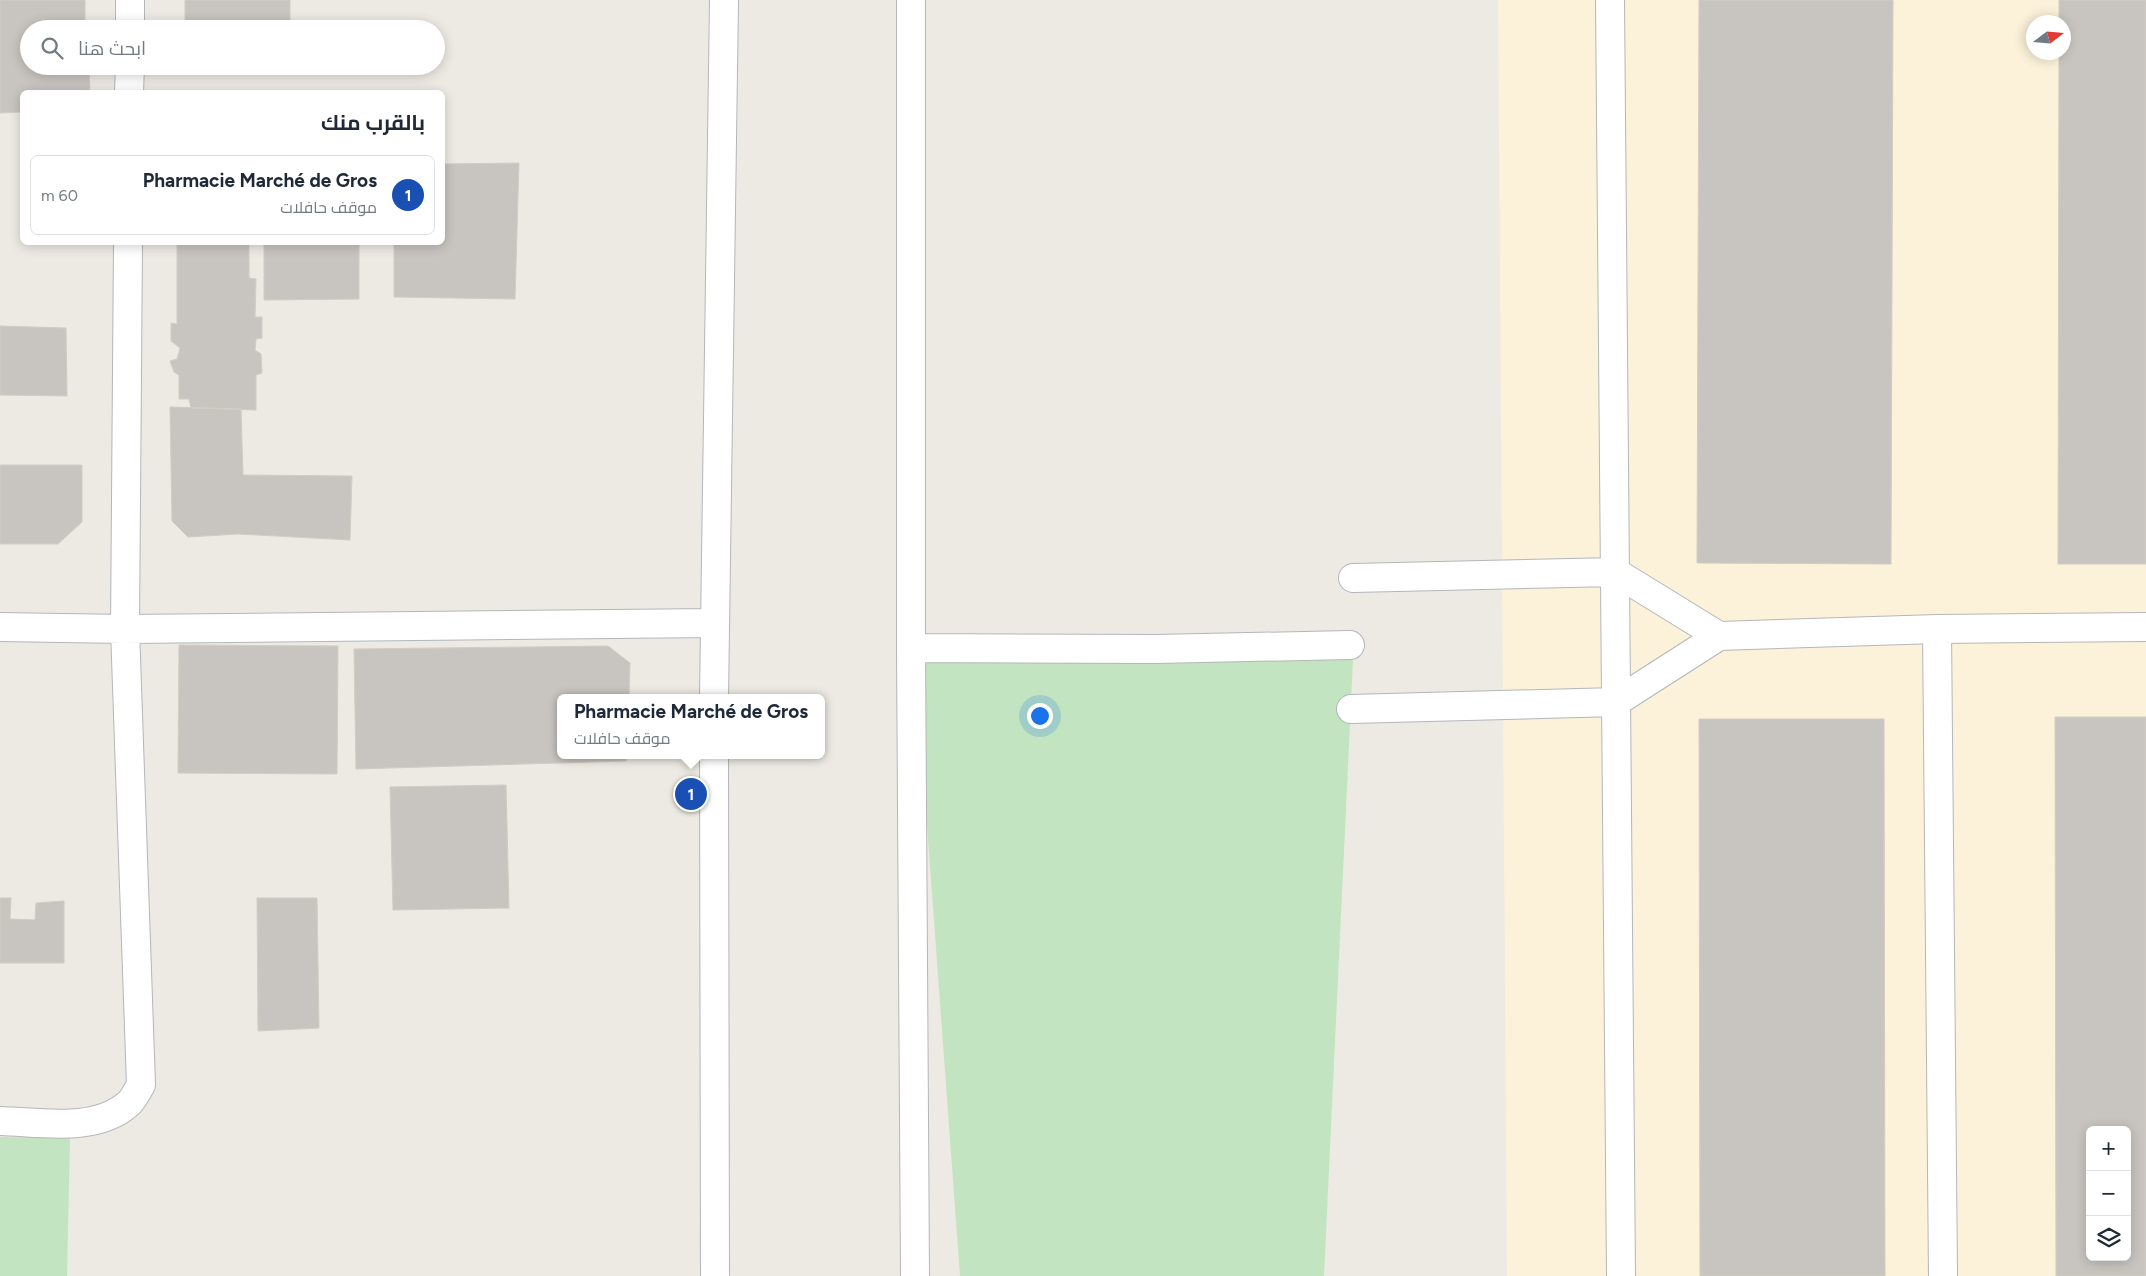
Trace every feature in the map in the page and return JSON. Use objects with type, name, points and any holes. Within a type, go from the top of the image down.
[{"type":"street","points":[[130,0],[130,20]]},
{"type":"street","points":[[714,694],[724,0]]},
{"type":"street","points":[[911,0],[911,648],[915,1276]]},
{"type":"street","points":[[1610,0],[1620,1276]]},
{"type":"street","points":[[129,90],[130,75]]},
{"type":"street","points":[[0,1121],[79,1122],[101,1119],[118,1112],[130,1103],[140,1085],[125,629],[128,245]]},
{"type":"street","points":[[1354,578],[1615,572],[1719,636]]},
{"type":"street","points":[[0,627],[125,629],[714,623]]},
{"type":"street","points":[[1351,710],[1616,702],[1719,636],[1937,629],[2146,627]]},
{"type":"street","points":[[1937,629],[1943,1276]]},
{"type":"street","points":[[911,648],[1156,649],[1350,645]]},
{"type":"street","points":[[714,759],[715,1276]]},
{"type":"shaded area","points":[[1498,0],[2146,0],[2146,1276],[1507,1276]]},
{"type":"green space","points":[[1353,660],[1324,1276],[960,1276],[915,661]]},
{"type":"green space","points":[[0,1137],[70,1138],[67,1276],[0,1276]]},
{"type":"building","points":[[0,0],[85,0],[85,20],[20,20],[20,75],[89,75],[90,90],[20,90],[20,112],[0,113]]},
{"type":"building","points":[[185,0],[290,0],[290,20],[185,20]]},
{"type":"building","points":[[1699,0],[1893,0],[1891,564],[1697,563]]},
{"type":"building","points":[[2059,0],[2146,0],[2146,564],[2058,564],[2059,60],[2071,60],[2071,15],[2059,15]]},
{"type":"building","points":[[519,163],[515,299],[394,297],[394,245],[445,245],[445,164]]},
{"type":"building","points":[[177,245],[249,245],[249,278],[256,279],[255,317],[262,317],[262,338],[256,339],[255,350],[261,354],[262,373],[256,375],[256,410],[191,408],[189,399],[179,399],[179,375],[174,372],[170,361],[177,359],[180,348],[171,341],[171,323],[177,324]]},
{"type":"building","points":[[264,245],[359,245],[359,299],[264,300]]},
{"type":"building","points":[[0,326],[66,328],[67,396],[0,395]]},
{"type":"building","points":[[170,407],[241,409],[243,475],[352,476],[350,540],[238,534],[188,537],[172,521]]},
{"type":"building","points":[[0,465],[82,465],[82,522],[58,544],[0,544]]},
{"type":"building","points":[[179,645],[338,646],[337,774],[178,773]]},
{"type":"building","points":[[608,646],[630,663],[629,694],[557,694],[557,759],[626,759],[626,761],[356,769],[354,649]]},
{"type":"building","points":[[2055,717],[2146,717],[2146,1276],[2056,1276]]},
{"type":"building","points":[[1699,719],[1884,719],[1885,1276],[1700,1276]]},
{"type":"building","points":[[506,785],[509,908],[393,910],[390,787]]},
{"type":"building","points":[[0,898],[11,898],[10,919],[35,920],[36,903],[64,901],[64,963],[0,963]]},
{"type":"building","points":[[257,898],[317,898],[319,1028],[258,1031]]},
{"type":"place","name":"Pharmacie Marché de Gros","points":[[691,794]]}]
